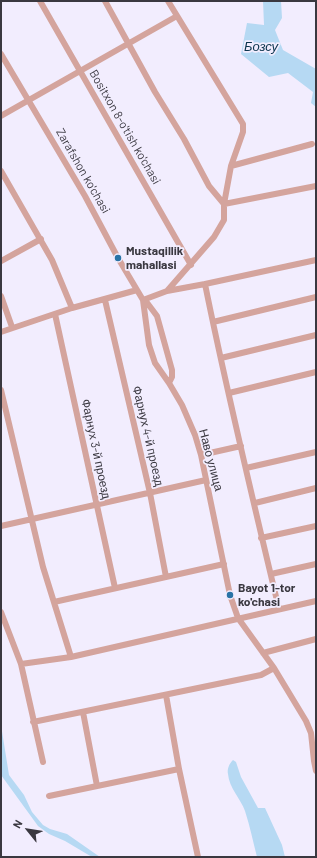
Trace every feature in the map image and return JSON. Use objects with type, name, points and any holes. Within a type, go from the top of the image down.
[{"type":"street","name":"Bositxon 8-o'tish ko'chasi","points":[[40,1],[191,264]]},
{"type":"street","points":[[105,1],[155,92],[184,139],[209,186],[224,204]]},
{"type":"street","points":[[167,291],[214,237],[224,220],[224,204],[231,166],[242,132],[243,124],[168,1]]},
{"type":"street","points":[[1,116],[81,72],[177,16]]},
{"type":"street","name":"Zarafshon ko'chasi","points":[[1,54],[85,196],[137,290],[157,316],[172,370],[172,377],[169,383]]},
{"type":"street","points":[[231,166],[312,144]]},
{"type":"street","points":[[1,171],[52,260],[72,308]]},
{"type":"street","points":[[224,204],[316,186]]},
{"type":"street","points":[[1,261],[41,239]]},
{"type":"street","points":[[144,300],[167,291],[316,260]]},
{"type":"street","points":[[205,284],[255,503],[261,538],[279,609]]},
{"type":"street","points":[[1,332],[12,327],[72,308],[137,290]]},
{"type":"street","points":[[1,296],[12,327]]},
{"type":"street","points":[[213,322],[316,297]]},
{"type":"street","name":"Фарнух 4-й проезд","points":[[105,300],[150,493],[166,577]]},
{"type":"street","name":"Наво улица","points":[[144,300],[149,346],[155,363],[182,405],[195,435],[230,595],[238,618],[274,668],[306,721],[311,733],[316,771]]},
{"type":"street","name":"Фарнух 3-й проезд","points":[[54,314],[115,588]]},
{"type":"street","points":[[221,358],[316,335]]},
{"type":"street","points":[[229,393],[316,372]]},
{"type":"street","points":[[1,390],[43,567],[71,657]]},
{"type":"street","points":[[200,455],[241,446]]},
{"type":"street","points":[[246,468],[316,452]]},
{"type":"street","points":[[1,526],[206,480]]},
{"type":"street","points":[[255,503],[316,488]]},
{"type":"street","points":[[261,538],[316,526]]},
{"type":"street","points":[[54,602],[224,564]]},
{"type":"street","points":[[271,574],[316,564]]},
{"type":"street","points":[[21,664],[71,657],[316,601]]},
{"type":"street","points":[[1,612],[21,664],[43,762]]},
{"type":"street","points":[[263,653],[316,639]]},
{"type":"street","points":[[33,722],[261,675],[274,668]]},
{"type":"street","points":[[166,695],[178,769],[198,857]]},
{"type":"street","points":[[83,712],[97,786]]},
{"type":"street","points":[[49,796],[178,769]]},
{"type":"water","name":"Бозсу","points":[[263,1],[281,1],[282,18],[275,30],[283,50],[316,69],[316,107],[311,103],[313,92],[288,73],[269,77],[241,54],[247,23],[264,25]]},
{"type":"water","points":[[1,725],[9,775],[24,795],[32,812],[43,825],[50,829],[67,834],[100,857],[92,857],[65,841],[49,834],[38,826],[1,775]]},
{"type":"water","points":[[233,760],[236,762],[241,777],[258,808],[265,808],[282,845],[285,857],[257,857],[245,811],[229,779],[228,768]]},
{"type":"place","name":"Mustaqillik mahallasi","points":[[118,258]]},
{"type":"place","name":"Bayot 1-tor ko'chasi","points":[[230,595]]}]
